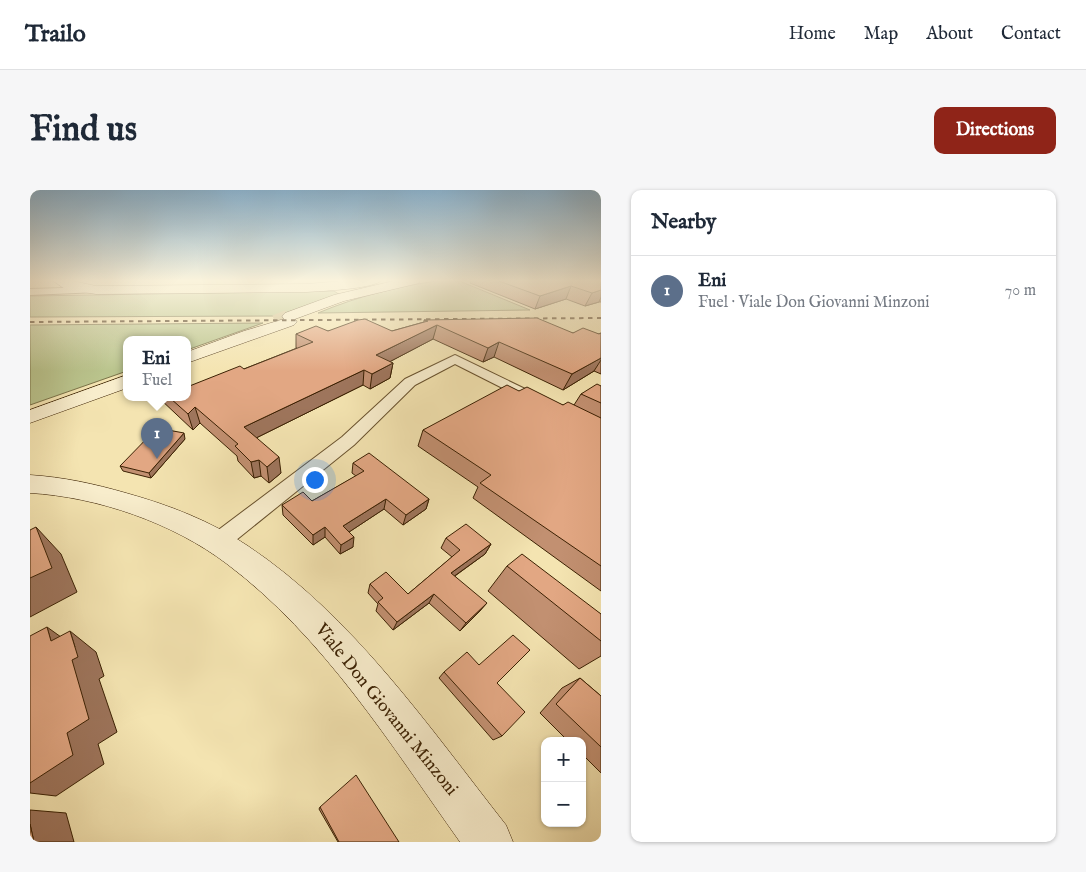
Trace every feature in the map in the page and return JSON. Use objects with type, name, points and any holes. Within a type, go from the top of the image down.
[{"type":"street","points":[[191,356],[312,310]]},
{"type":"street","points":[[217,543],[348,441],[410,382],[456,359],[558,410]]},
{"type":"street","points":[[30,417],[123,382]]},
{"type":"street","name":"Viale Don Giovanni Minzoni","points":[[30,484],[91,493],[148,509],[217,543],[250,564],[308,614],[366,680],[490,842]]},
{"type":"green space","points":[[30,310],[297,310],[282,316],[30,317]]},
{"type":"green space","points":[[325,310],[500,310],[318,313]]},
{"type":"green space","points":[[263,323],[191,349],[191,336],[123,336],[123,372],[30,405],[30,325]]},
{"type":"building","points":[[537,318],[573,333],[583,328],[601,333],[601,358],[572,374],[499,342],[488,348],[437,325],[376,355],[393,363],[372,374],[364,370],[244,427],[279,457],[267,467],[259,460],[251,462],[235,446],[238,444],[195,407],[188,414],[173,401],[191,401],[191,385],[240,366],[244,369],[313,342],[296,334],[316,326],[328,331],[365,319],[392,331],[428,321],[424,320]]},
{"type":"building","points":[[597,384],[601,386],[601,403],[581,394]]},
{"type":"building","points":[[507,385],[519,391],[527,387],[563,405],[568,402],[601,418],[601,566],[480,483],[491,475],[423,430]]},
{"type":"building","points":[[157,428],[184,433],[149,473],[120,466]]},
{"type":"building","points":[[369,453],[429,499],[406,515],[386,499],[343,526],[354,537],[341,545],[325,527],[313,535],[282,505],[303,492],[312,501],[364,471],[353,463]]},
{"type":"building","points":[[466,524],[491,544],[451,573],[487,603],[466,623],[434,594],[397,622],[378,602],[383,598],[370,584],[386,572],[408,594],[460,550],[446,538]]},
{"type":"building","points":[[36,527],[52,568],[30,578],[30,530]]},
{"type":"building","points":[[522,554],[601,614],[601,641],[507,566]]},
{"type":"building","points":[[47,627],[51,641],[70,631],[78,657],[72,660],[89,719],[67,733],[73,755],[30,783],[30,636]]},
{"type":"building","points":[[513,635],[530,650],[497,683],[525,712],[502,736],[444,672],[467,652],[479,665]]},
{"type":"building","points":[[580,678],[601,696],[601,747],[556,704]]},
{"type":"building","points":[[356,775],[399,842],[339,842],[320,807]]},
{"type":"building","points":[[30,824],[34,842],[30,842]]},
{"type":"tunnel","points":[[275,322],[290,316]]},
{"type":"railway","points":[[30,322],[601,318]]},
{"type":"place","name":"Eni","points":[[157,459]]}]
